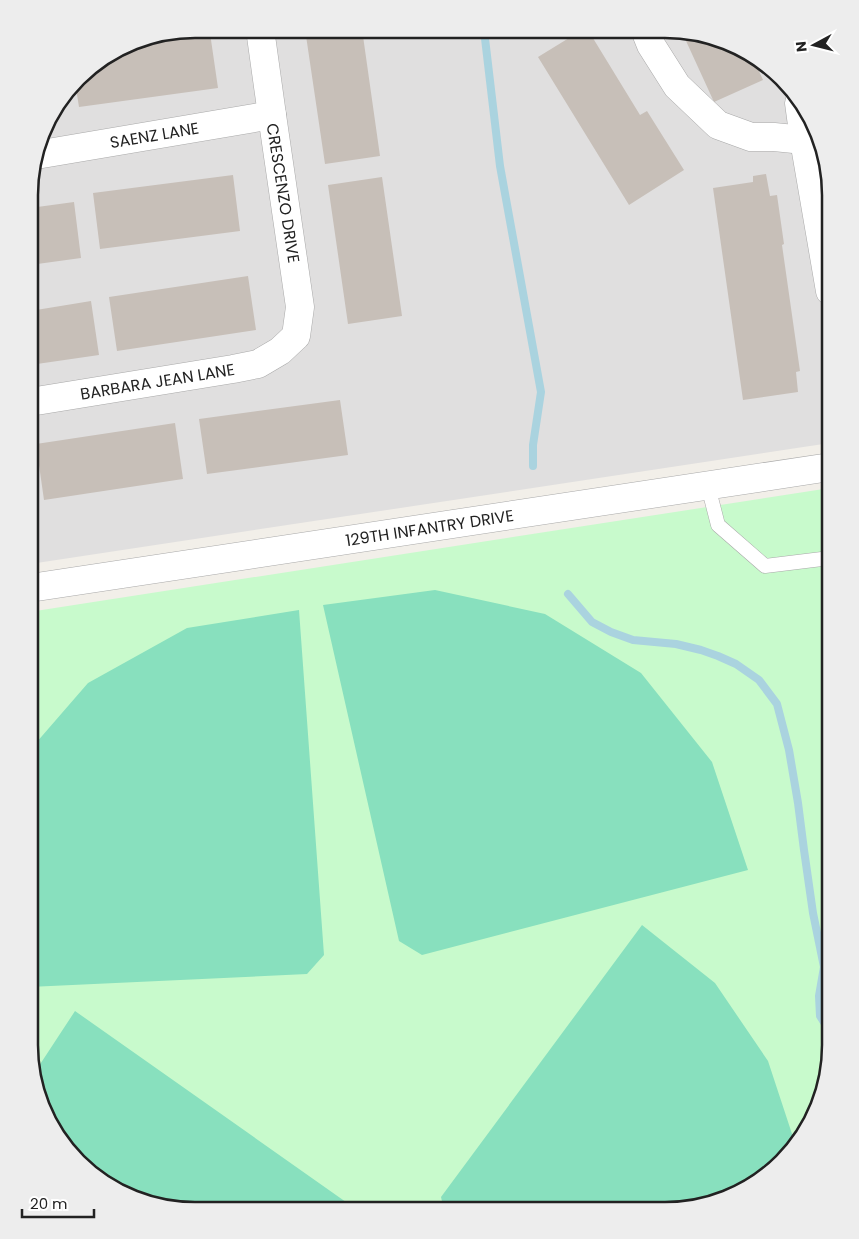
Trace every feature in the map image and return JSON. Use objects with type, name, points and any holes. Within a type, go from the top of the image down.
[{"type":"street","points":[[648,37],[677,86],[718,126],[751,137],[804,140]]},
{"type":"street","name":"CRESCENZO DRIVE","points":[[261,38],[300,307],[296,336],[280,350]]},
{"type":"street","name":"SAENZ LANE","points":[[44,154],[272,115]]},
{"type":"street","points":[[801,118],[822,244]]},
{"type":"street","name":"BARBARA JEAN LANE","points":[[37,401],[258,364],[280,350]]},
{"type":"street","name":"129TH INFANTRY DRIVE","points":[[37,587],[822,468]]},
{"type":"lane","points":[[708,486],[718,525],[765,566],[822,559]]},
{"type":"shaded area","points":[[665,37],[705,43],[725,49],[752,64],[783,91],[795,107],[810,134],[816,154],[822,194],[822,444],[37,563],[37,194],[39,174],[46,144],[64,107],[91,76],[107,64],[144,46],[184,38]]},
{"type":"green space","points":[[822,489],[821,1055],[813,1095],[795,1132],[768,1163],[752,1175],[725,1190],[685,1200],[665,1202],[194,1202],[154,1196],[134,1190],[99,1169],[83,1156],[70,1140],[54,1114],[46,1095],[38,1055],[37,611]]},
{"type":"green space","points":[[435,590],[545,614],[641,673],[712,762],[748,870],[422,955],[399,941],[323,605]]},
{"type":"green space","points":[[299,610],[324,955],[307,974],[37,987],[37,742],[88,683],[187,628]]},
{"type":"green space","points":[[642,925],[715,983],[768,1061],[792,1135],[768,1163],[752,1175],[725,1190],[685,1200],[665,1202],[442,1202],[441,1197]]},
{"type":"green space","points":[[75,1011],[346,1202],[194,1202],[154,1196],[134,1190],[99,1169],[83,1156],[70,1140],[54,1114],[46,1095],[40,1065]]},
{"type":"building","points":[[570,37],[592,37],[640,115],[647,111],[684,170],[629,205],[538,57]]},
{"type":"building","points":[[184,38],[211,38],[218,88],[79,107],[76,91],[83,83],[107,64],[125,54],[144,46],[164,41]]},
{"type":"building","points":[[306,38],[363,38],[380,156],[325,164]]},
{"type":"building","points":[[685,39],[725,49],[758,68],[763,80],[714,102]]},
{"type":"building","points":[[766,174],[770,196],[777,195],[784,244],[782,245],[800,371],[796,372],[798,392],[743,400],[713,188],[753,182],[753,176]]},
{"type":"building","points":[[233,175],[240,231],[100,249],[93,193]]},
{"type":"building","points":[[382,177],[402,316],[348,324],[328,185]]},
{"type":"building","points":[[74,202],[81,258],[37,264],[37,207]]},
{"type":"building","points":[[248,276],[256,330],[117,351],[109,297]]},
{"type":"building","points":[[91,301],[99,355],[37,364],[37,310]]},
{"type":"building","points":[[340,400],[348,455],[207,474],[199,419]]},
{"type":"building","points":[[175,423],[183,479],[44,500],[37,444]]},
{"type":"waterway","points":[[485,37],[500,166],[541,392],[533,445],[533,466]]},
{"type":"waterway","points":[[568,594],[592,622],[611,632],[633,640],[676,644],[701,650],[736,664],[759,680],[777,704],[789,750],[813,913],[821,953]]},
{"type":"waterway","points":[[821,984],[819,996],[821,1018]]}]
